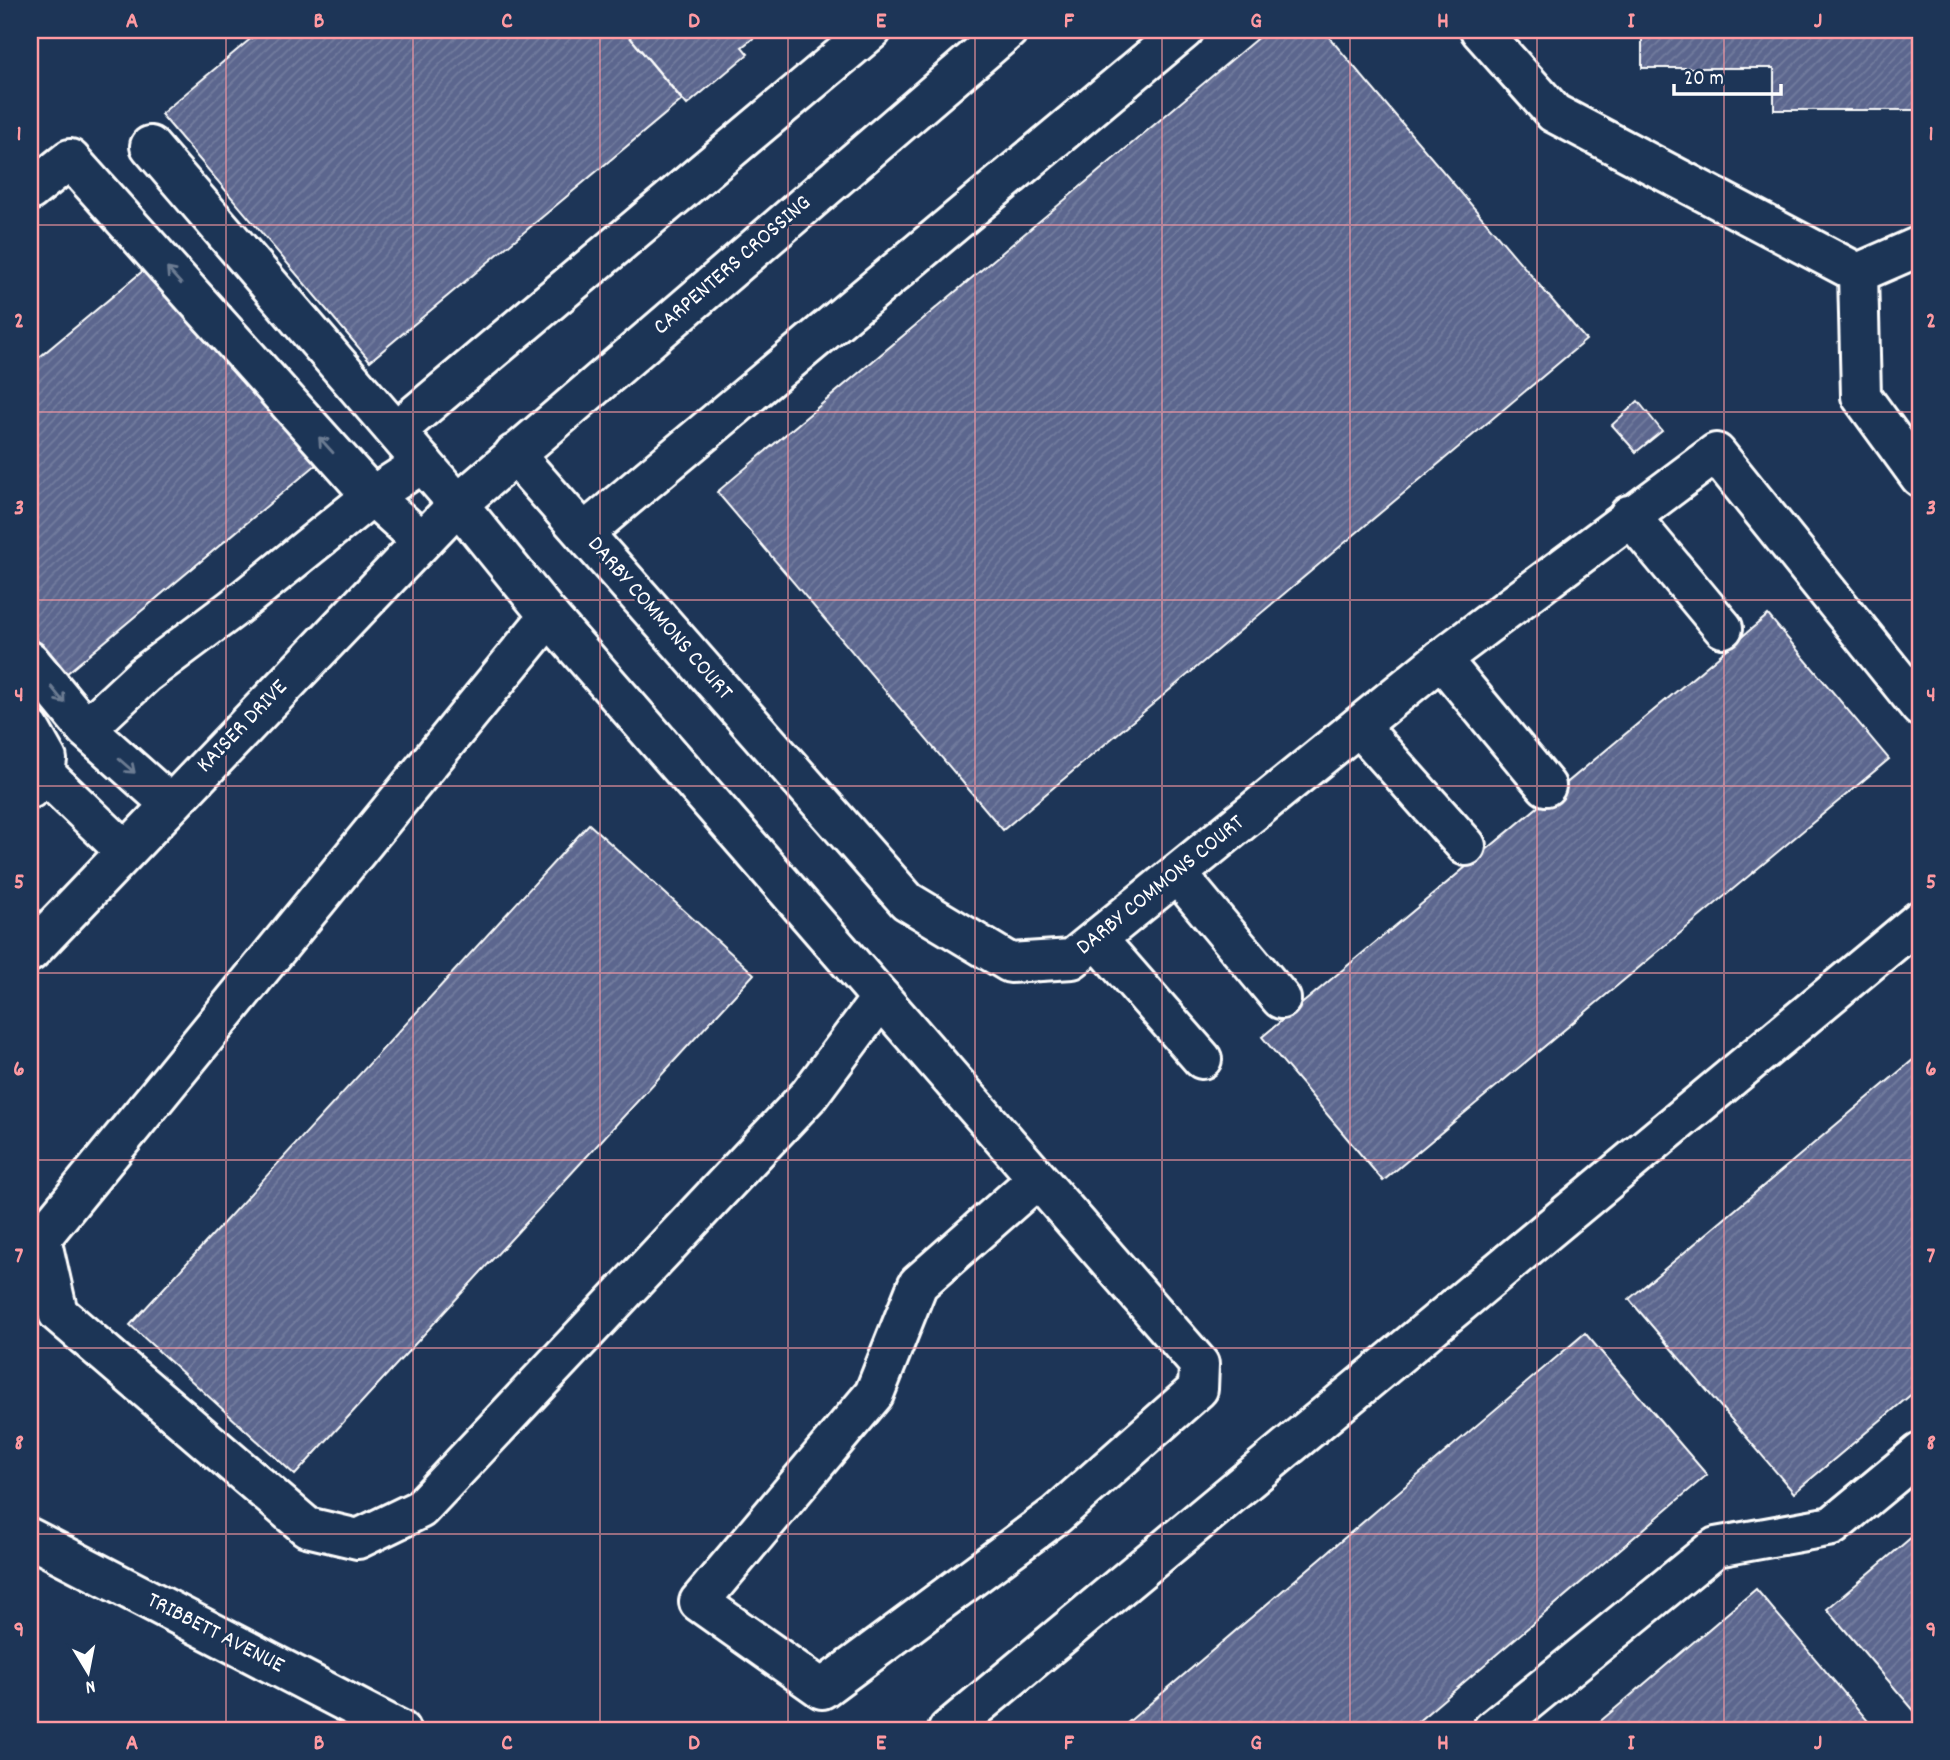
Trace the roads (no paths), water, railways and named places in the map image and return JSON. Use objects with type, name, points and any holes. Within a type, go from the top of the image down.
[{"type":"street","points":[[396,431],[872,30]]},
{"type":"street","name":"CARPENTERS CROSSING","points":[[458,504],[1008,30]]},
{"type":"street","points":[[584,533],[1184,30]]},
{"type":"street","points":[[1480,30],[1554,113],[1858,273]]},
{"type":"street","points":[[150,146],[458,504],[549,616],[1199,1364],[1198,1389],[1056,1515],[822,1689],[699,1602],[874,1394],[918,1284],[1037,1179]]},
{"type":"street","points":[[30,191],[70,159],[372,496],[422,541]]},
{"type":"street","points":[[1858,273],[1920,246]]},
{"type":"street","points":[[1858,273],[1861,396],[1920,477]]},
{"type":"street","name":"DARBY COMMONS COURT","points":[[514,454],[907,901],[1010,963],[1073,959],[1441,659],[1629,515],[1716,453],[1920,707]]},
{"type":"street","points":[[86,729],[145,674],[232,609],[372,496],[423,463]]},
{"type":"street","name":"KAISER DRIVE","points":[[30,952],[124,850],[458,504]]},
{"type":"street","points":[[1629,515],[1723,628]]},
{"type":"street","points":[[549,616],[41,1238],[58,1313],[307,1528],[358,1539],[420,1509],[809,1095],[881,999]]},
{"type":"street","points":[[1441,659],[1546,786]]},
{"type":"street","points":[[30,661],[86,729],[169,803]]},
{"type":"street","points":[[1359,726],[1466,846]]},
{"type":"street","points":[[30,729],[47,759],[37,781],[124,850]]},
{"type":"street","points":[[1177,874],[1281,999]]},
{"type":"street","points":[[948,1730],[1920,920]]},
{"type":"street","points":[[1097,939],[1202,1059]]},
{"type":"street","points":[[1492,1730],[1716,1547],[1832,1526],[1920,1453]]},
{"type":"street","name":"TRIBBETT AVENUE","points":[[30,1538],[400,1730]]}]
